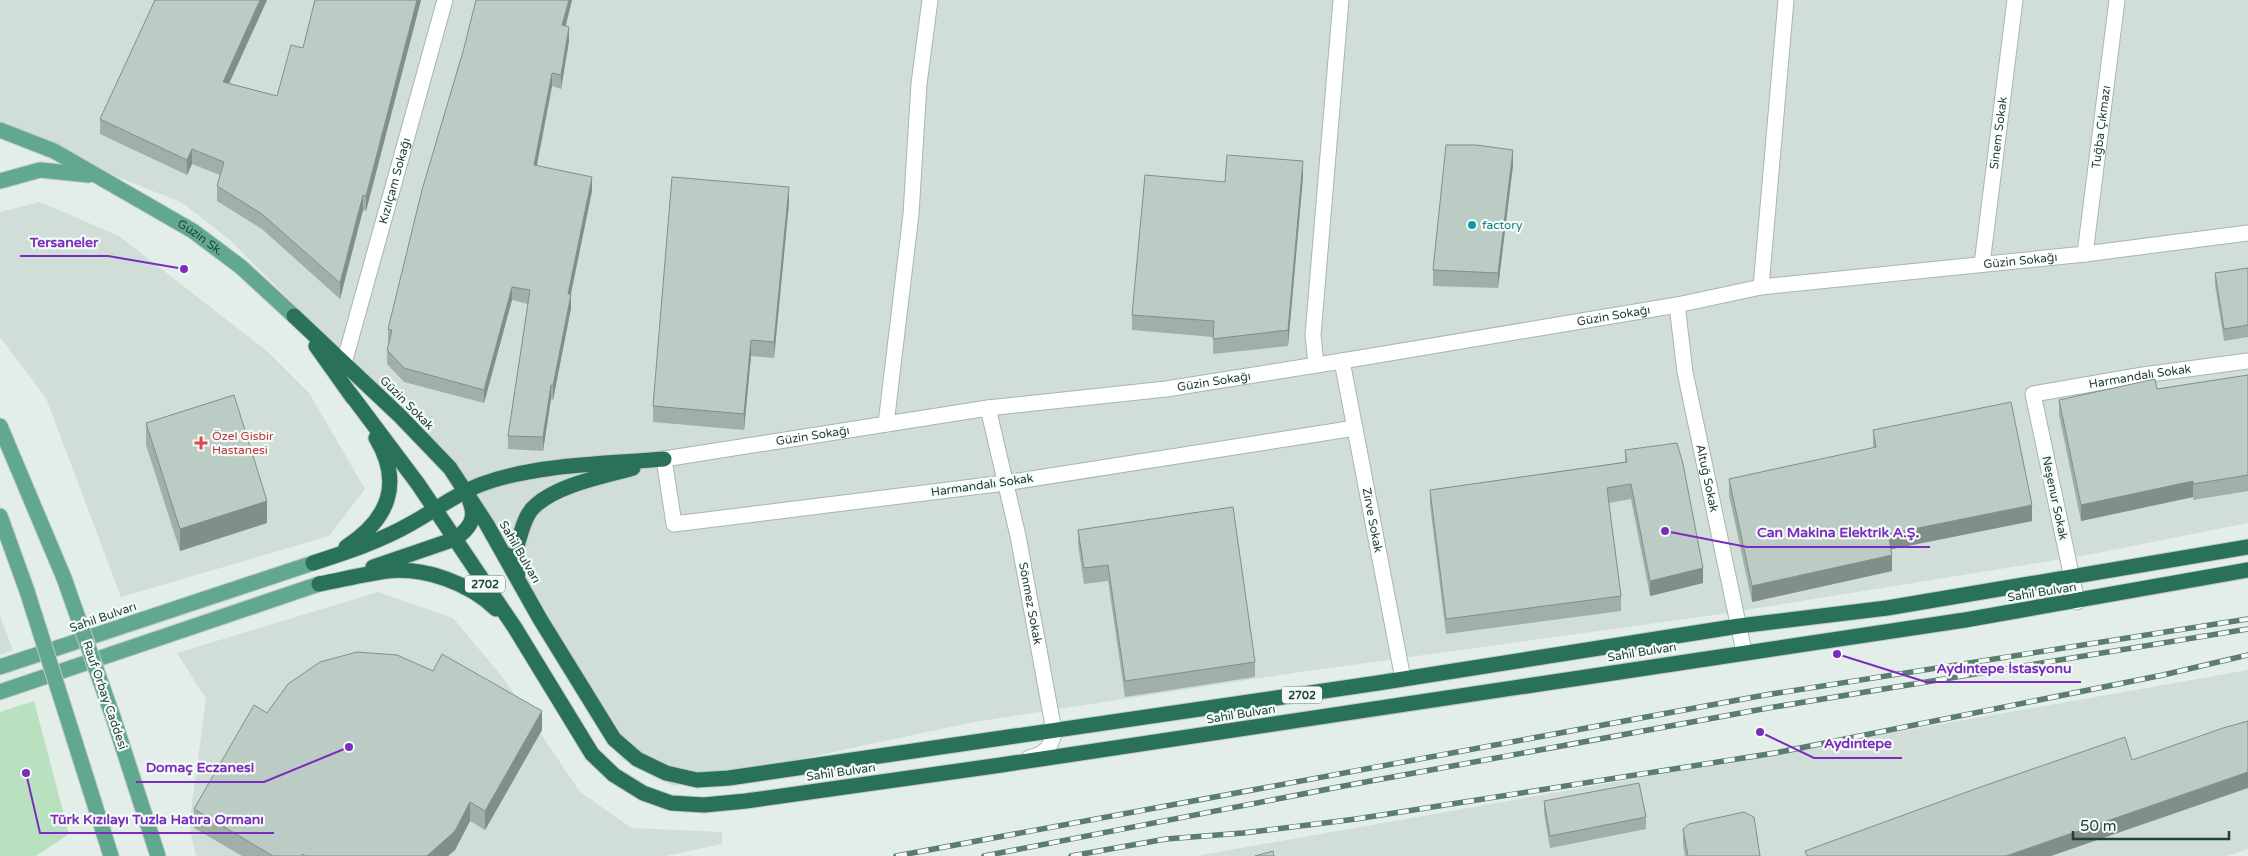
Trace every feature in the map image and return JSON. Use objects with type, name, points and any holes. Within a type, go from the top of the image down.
[{"type":"highway","name":"Güzin Sokak","points":[[294,316],[400,416],[450,468],[486,523]]},
{"type":"highway","points":[[294,316],[349,392],[383,450],[391,473],[388,497],[380,516],[359,538],[342,550],[313,563]]},
{"type":"highway","name":"Sahil Bulvarı","points":[[349,392],[404,462],[515,628],[592,754],[614,775],[636,789],[671,803],[704,805],[746,801],[1002,765],[2077,602],[2248,570]]},
{"type":"highway","points":[[526,594],[515,566],[516,546],[523,524],[534,506],[554,492],[664,459]]},
{"type":"highway","name":"Sahil Bulvarı","points":[[313,563],[380,540],[466,491],[502,478],[540,470],[664,459]]},
{"type":"highway","points":[[319,584],[455,539],[465,532],[472,523],[474,511],[466,491]]},
{"type":"highway","name":"Sahil Bulvarı","points":[[486,523],[526,594],[614,739],[637,759],[666,773],[697,780],[729,778],[1402,680],[1739,626],[1887,608],[2248,547]]},
{"type":"highway","points":[[319,584],[388,571],[418,572],[443,578],[480,596],[515,628]]},
{"type":"main road","points":[[0,130],[54,151],[95,175]]},
{"type":"main road","points":[[0,180],[40,170],[95,175]]},
{"type":"main road","name":"Güzin Sk.","points":[[95,175],[192,231],[241,267],[294,316]]},
{"type":"main road","name":"Rauf Orbay Caddesi","points":[[0,426],[64,578],[113,716],[158,856]]},
{"type":"main road","points":[[0,516],[27,591],[112,856]]},
{"type":"main road","name":"Sahil Bulvarı","points":[[0,668],[313,563]]},
{"type":"main road","points":[[0,692],[319,584]]},
{"type":"street","name":"Kızılçam Sokağı","points":[[344,363],[445,0]]},
{"type":"street","points":[[886,424],[911,214],[919,84],[930,0]]},
{"type":"street","points":[[1316,365],[1313,335],[1341,0]]},
{"type":"street","points":[[1762,287],[1786,0]]},
{"type":"street","name":"Sinem Sokak","points":[[1982,264],[2015,0]]},
{"type":"street","name":"Tuğba Çıkmazı","points":[[2086,254],[2117,0]]},
{"type":"street","name":"Güzin Sokağı","points":[[664,459],[988,408],[1166,389],[1677,305],[1762,287],[2086,254],[2248,233]]},
{"type":"street","name":"Altuğ Sokak","points":[[1677,305],[1685,372],[1744,652]]},
{"type":"street","name":"Zirve Sokak","points":[[1342,361],[1402,680]]},
{"type":"street","name":"Harmandalı Sokak","points":[[2033,394],[2142,375],[2248,361]]},
{"type":"street","name":"Neşenur Sokak","points":[[2033,394],[2077,602]]},
{"type":"street","name":"Sönmez Sokak","points":[[988,408],[1018,536],[1054,731]]},
{"type":"street","name":"Harmandalı Sokak","points":[[664,459],[674,524],[1005,483],[1355,428]]},
{"type":"street","points":[[1002,765],[1039,755],[1046,751],[1053,741],[1054,731]]},
{"type":"shaded area","points":[[0,0],[2248,0],[2248,523],[2087,555],[1721,614],[1294,673],[974,722],[673,786],[622,759],[599,725],[461,472],[229,239],[181,202],[84,164],[0,136]]},
{"type":"shaded area","name":"Özel Gisbir Hastanesi","points":[[40,202],[119,236],[267,351],[309,393],[365,489],[329,536],[121,597],[46,398],[0,337],[0,212]]},
{"type":"shaded area","points":[[378,592],[453,618],[504,679],[580,792],[632,828],[722,832],[722,844],[666,856],[196,856],[189,825],[206,699],[177,653]]},
{"type":"shaded area","points":[[0,616],[13,650],[0,655]]},
{"type":"shaded area","points":[[2248,670],[2248,849],[2227,856],[1196,856]]},
{"type":"green space","points":[[34,701],[69,834],[36,856],[0,856],[0,712]]},
{"type":"building","points":[[155,0],[260,0],[223,82],[277,96],[291,45],[303,48],[315,0],[417,0],[366,196],[363,195],[340,283],[262,214],[217,186],[224,162],[192,149],[187,160],[100,119]]},
{"type":"building","points":[[476,0],[569,0],[562,25],[569,27],[561,75],[552,73],[534,165],[592,177],[568,294],[571,294],[553,386],[551,385],[543,437],[508,436],[530,290],[512,287],[484,390],[404,368],[387,350],[392,330],[388,329],[422,190],[464,48]]},
{"type":"building","name":"factory","points":[[1446,145],[1476,145],[1513,150],[1498,273],[1433,270]]},
{"type":"building","points":[[1227,155],[1303,161],[1288,330],[1213,339],[1214,321],[1132,315],[1145,175],[1225,182]]},
{"type":"building","points":[[672,177],[789,187],[774,342],[751,340],[744,414],[653,406]]},
{"type":"building","points":[[2248,268],[2248,325],[2224,329],[2215,273]]},
{"type":"building","points":[[2248,375],[2248,475],[2193,484],[2193,481],[2081,505],[2059,400],[2155,379],[2157,389]]},
{"type":"building","points":[[234,395],[267,501],[180,529],[146,423]]},
{"type":"building","points":[[2011,402],[2032,505],[1888,534],[1892,555],[1752,586],[1729,479],[1876,447],[1873,430]]},
{"type":"building","points":[[1677,443],[1683,464],[1703,568],[1650,581],[1631,484],[1607,488],[1621,596],[1446,619],[1430,490],[1627,462],[1625,450]]},
{"type":"building","points":[[1233,507],[1255,662],[1125,681],[1108,565],[1084,568],[1078,530]]},
{"type":"building","points":[[357,652],[397,655],[433,671],[442,654],[542,711],[485,811],[470,802],[455,831],[427,856],[305,856],[303,854],[302,856],[273,856],[194,809],[254,705],[267,713],[288,684],[320,662]]},
{"type":"building","points":[[2248,721],[2248,772],[2006,856],[1807,856],[1805,851],[2125,737],[2132,760]]},
{"type":"building","points":[[1639,783],[1646,817],[1550,836],[1544,801]]},
{"type":"building","points":[[1744,812],[1754,817],[1760,856],[1688,856],[1683,829],[1689,824]]},
{"type":"building","points":[[1273,851],[1274,856],[1255,856]]},
{"type":"railway","points":[[896,856],[1765,695],[2248,619]]},
{"type":"railway","points":[[984,856],[1349,785],[1768,708],[2248,629]]},
{"type":"railway","points":[[1071,856],[1166,839],[1243,833],[1356,819],[1775,753],[2163,675],[2248,655]]},
{"type":"place","name":"factory","points":[[1472,225]]},
{"type":"place","name":"Tersaneler","points":[[184,269]]},
{"type":"place","name":"Özel Gisbir Hastanesi","points":[[201,443]]},
{"type":"place","name":"Can Makina Elektrik A.Ş.","points":[[1665,531]]},
{"type":"place","name":"Aydıntepe İstasyonu","points":[[1837,654]]},
{"type":"place","name":"Aydıntepe","points":[[1760,732]]},
{"type":"place","name":"Domaç Eczanesi","points":[[349,747]]},
{"type":"place","name":"Türk Kızılayı Tuzla Hatıra Ormanı","points":[[26,773]]}]
